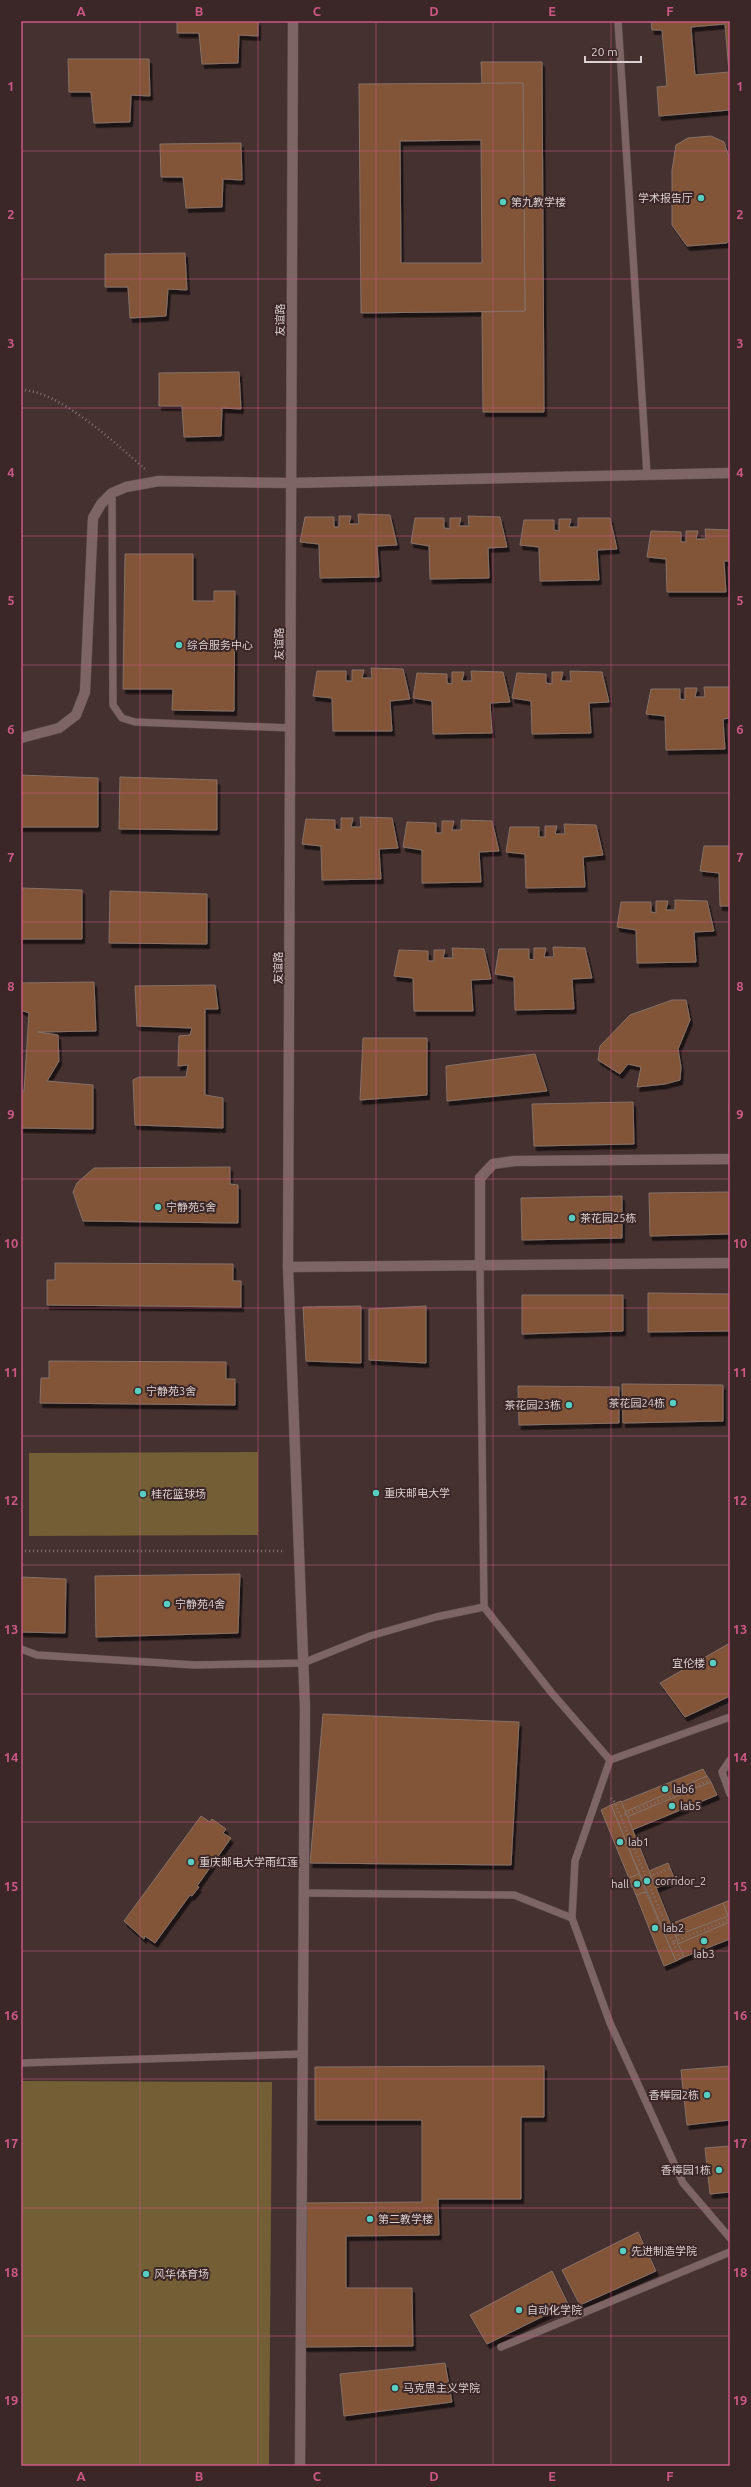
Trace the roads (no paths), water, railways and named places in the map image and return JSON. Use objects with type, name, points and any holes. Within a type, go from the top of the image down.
[{"type":"street","name":"友谊路","points":[[293,21],[288,1266],[304,1662],[302,2347],[300,2466]]},
{"type":"street","points":[[21,738],[59,728],[76,715],[85,692],[93,518],[101,504],[112,493],[126,487],[159,481],[291,483],[730,473]]},
{"type":"street","points":[[480,1266],[480,1178],[493,1164],[514,1161],[730,1159]]},
{"type":"street","points":[[288,1266],[480,1266],[730,1263]]},
{"type":"lane","points":[[618,21],[646,475]]},
{"type":"lane","points":[[112,493],[113,706],[122,718],[134,722],[290,728]]},
{"type":"lane","points":[[480,1266],[484,1607],[551,1692],[610,1760]]},
{"type":"lane","points":[[21,1649],[37,1655],[195,1665],[304,1662],[370,1636],[436,1617],[484,1607]]},
{"type":"lane","points":[[610,1760],[730,1717]]},
{"type":"lane","points":[[610,1760],[575,1861],[572,1918],[610,2023],[683,2183],[730,2238]]},
{"type":"lane","points":[[730,1760],[722,1772],[730,1794]]},
{"type":"lane","points":[[303,1893],[514,1895],[572,1918]]},
{"type":"lane","points":[[21,2063],[302,2054]]},
{"type":"lane","points":[[501,2347],[730,2252]]},
{"type":"place","name":"学术报告厅","points":[[701,198]]},
{"type":"place","name":"第九教学楼","points":[[503,202]]},
{"type":"place","name":"综合服务中心","points":[[179,645]]},
{"type":"place","name":"宁静苑5舍","points":[[158,1207]]},
{"type":"place","name":"茶花园25栋","points":[[572,1218]]},
{"type":"place","name":"宁静苑3舍","points":[[138,1391]]},
{"type":"place","name":"茶花园24栋","points":[[673,1403]]},
{"type":"place","name":"茶花园23栋","points":[[569,1405]]},
{"type":"place","name":"重庆邮电大学","points":[[376,1493]]},
{"type":"place","name":"桂花篮球场","points":[[143,1494]]},
{"type":"place","name":"宁静苑4舍","points":[[167,1604]]},
{"type":"place","name":"宜伦楼","points":[[713,1663]]},
{"type":"place","name":"lab6","points":[[665,1789]]},
{"type":"place","name":"lab5","points":[[672,1806]]},
{"type":"place","name":"lab1","points":[[620,1842]]},
{"type":"place","name":"重庆邮电大学雨红莲","points":[[191,1862]]},
{"type":"place","name":"corridor_2","points":[[647,1881]]},
{"type":"place","name":"hall","points":[[637,1884]]},
{"type":"place","name":"lab2","points":[[655,1928]]},
{"type":"place","name":"lab3","points":[[704,1941]]},
{"type":"place","name":"香樟园2栋","points":[[707,2095]]},
{"type":"place","name":"香樟园1栋","points":[[719,2170]]},
{"type":"place","name":"第二教学楼","points":[[370,2219]]},
{"type":"place","name":"先进制造学院","points":[[623,2251]]},
{"type":"place","name":"风华体育场","points":[[146,2274]]},
{"type":"place","name":"自动化学院","points":[[519,2310]]},
{"type":"place","name":"马克思主义学院","points":[[395,2388]]}]
